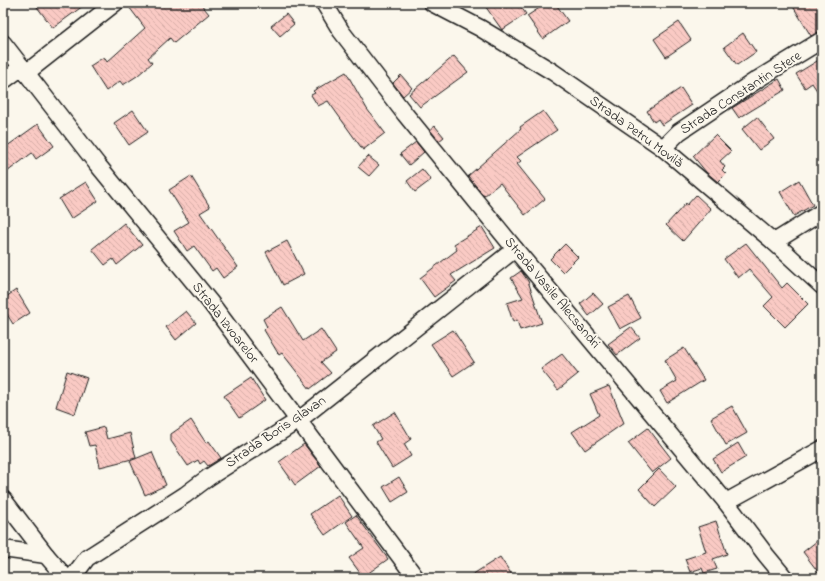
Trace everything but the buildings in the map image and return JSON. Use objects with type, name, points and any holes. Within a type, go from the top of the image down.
[{"type":"street","points":[[3,81],[24,70],[115,3]]},
{"type":"street","name":"Strada Vasile Alecsandri","points":[[324,3],[341,31],[400,108],[515,250],[726,502],[785,578]]},
{"type":"street","name":"Strada Petru Movilă","points":[[432,3],[480,28],[553,72],[663,148],[774,242],[822,286]]},
{"type":"street","name":"Strada Constantin Stere","points":[[663,148],[679,132],[758,79],[822,40]]},
{"type":"street","name":"Strada Izvoarelor","points":[[3,43],[97,164],[210,302],[416,578]]},
{"type":"street","points":[[774,242],[822,212]]},
{"type":"street","name":"Strada Boris Glavan","points":[[72,578],[87,558],[209,477],[299,420],[515,250]]},
{"type":"street","points":[[726,502],[822,449]]},
{"type":"street","points":[[3,499],[46,555],[66,578]]},
{"type":"street","points":[[3,549],[46,555]]}]
